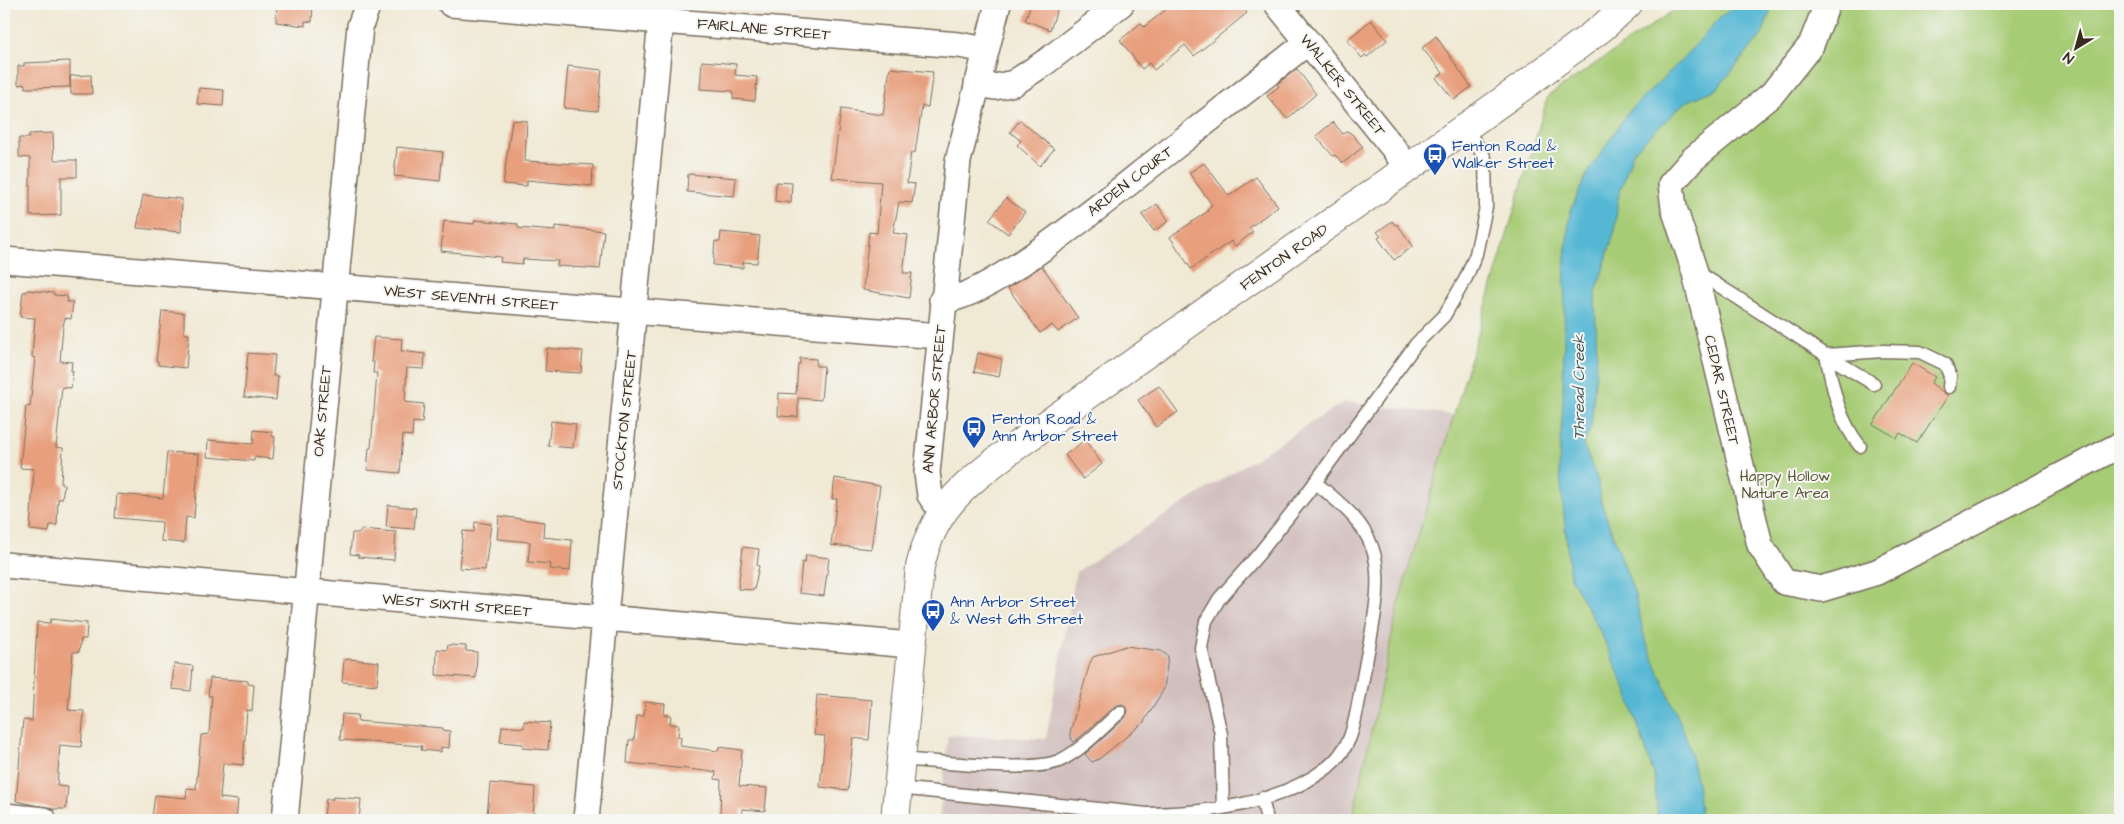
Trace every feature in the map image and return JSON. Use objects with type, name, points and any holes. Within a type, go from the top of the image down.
[{"type":"street","name":"OAK STREET","points":[[285,820],[360,26],[368,4]]},
{"type":"street","name":"FAIRLANE STREET","points":[[452,4],[959,45],[986,50]]},
{"type":"street","name":"ANN ARBOR STREET","points":[[942,512],[930,495],[927,481],[942,300],[958,161],[976,84],[998,4]]},
{"type":"street","points":[[976,84],[995,87],[1014,83],[1047,61],[1122,4]]},
{"type":"street","name":"WALKER STREET","points":[[1277,4],[1394,149],[1407,168]]},
{"type":"street","name":"FENTON ROAD","points":[[942,512],[965,486],[1009,451],[1588,38],[1628,4]]},
{"type":"street","name":"CEDAR STREET","points":[[1827,4],[1811,45],[1772,94],[1694,159],[1671,184],[1674,208],[1694,269],[1760,545],[1784,582],[1821,589],[1877,572],[2120,445]]},
{"type":"street","name":"STOCKTON STREET","points":[[586,820],[661,20]]},
{"type":"street","name":"ARDEN COURT","points":[[942,300],[959,298],[990,283],[1045,246],[1308,42]]},
{"type":"street","name":"WEST SEVENTH STREET","points":[[4,260],[939,336]]},
{"type":"street","points":[[895,820],[911,645],[922,558],[932,528],[942,512]]},
{"type":"street","name":"WEST SIXTH STREET","points":[[4,565],[911,645]]},
{"type":"street","points":[[4,816],[44,820]]},
{"type":"lane","points":[[1223,807],[1221,734],[1202,660],[1202,631],[1219,599],[1258,555],[1315,482],[1416,344],[1444,316],[1471,267],[1480,238],[1486,207],[1485,158],[1465,126]]},
{"type":"lane","points":[[1694,269],[1874,384]]},
{"type":"lane","points":[[1826,355],[1883,351],[1920,352],[1945,364],[1950,376],[1948,387]]},
{"type":"lane","points":[[1826,355],[1836,402],[1848,432],[1860,446]]},
{"type":"lane","points":[[898,788],[1147,814],[1204,811],[1262,798],[1300,784],[1328,767],[1345,748],[1354,723],[1371,631],[1377,574],[1372,547],[1351,513],[1315,482]]},
{"type":"lane","points":[[900,759],[1018,766],[1049,764],[1070,755],[1120,712]]},
{"type":"lane","points":[[1262,798],[1267,820]]},
{"type":"shaded area","points":[[1344,402],[1454,415],[1400,598],[1352,820],[939,820],[948,735],[1046,739],[1076,572]]},
{"type":"green space","name":"Happy Hollow Nature Area","points":[[1683,4],[2120,4],[2120,820],[1352,820],[1400,598],[1548,96]]},
{"type":"water","name":"Thread Creek","points":[[1740,4],[1773,4],[1762,35],[1717,89],[1684,103],[1633,152],[1618,198],[1615,230],[1595,296],[1597,356],[1591,428],[1583,444],[1598,481],[1600,499],[1635,595],[1645,639],[1687,739],[1697,782],[1701,820],[1658,820],[1654,775],[1627,692],[1601,633],[1570,577],[1559,464],[1563,404],[1565,258],[1570,212],[1586,176],[1628,112],[1683,59],[1721,16]]},
{"type":"building","points":[[277,4],[313,4],[312,22],[305,21],[305,26],[276,22]]},
{"type":"building","points":[[1031,4],[1059,4],[1050,30],[1025,20]]},
{"type":"building","points":[[1173,4],[1240,4],[1247,13],[1194,56],[1185,45],[1154,70],[1149,63],[1142,69],[1120,40],[1141,23],[1144,27]]},
{"type":"building","points":[[1371,20],[1387,40],[1367,57],[1365,55],[1362,58],[1347,40]]},
{"type":"building","points":[[1436,36],[1471,87],[1454,100],[1436,78],[1443,73],[1422,48]]},
{"type":"building","points":[[70,61],[70,87],[25,88],[25,84],[18,85],[18,66],[24,66],[24,63]]},
{"type":"building","points":[[702,61],[736,64],[735,75],[757,77],[755,101],[733,99],[733,91],[700,89]]},
{"type":"building","points":[[568,66],[602,70],[598,111],[564,108]]},
{"type":"building","points":[[890,68],[933,72],[928,107],[922,106],[915,153],[911,152],[907,183],[915,184],[912,203],[899,202],[893,233],[908,235],[903,273],[912,273],[909,298],[863,290],[869,232],[877,233],[881,182],[832,178],[841,109],[883,115]]},
{"type":"building","points":[[1297,69],[1316,94],[1287,119],[1267,96],[1279,86],[1277,84]]},
{"type":"building","points":[[91,75],[92,94],[71,94],[70,76]]},
{"type":"building","points":[[199,88],[224,90],[223,106],[197,104]]},
{"type":"building","points":[[512,120],[527,121],[525,161],[593,165],[592,186],[527,180],[527,186],[503,184]]},
{"type":"building","points":[[1020,120],[1054,149],[1040,166],[1017,145],[1021,141],[1010,132]]},
{"type":"building","points":[[1333,122],[1343,134],[1347,131],[1352,134],[1363,147],[1343,163],[1335,155],[1333,156],[1316,136]]},
{"type":"building","points":[[53,133],[54,160],[77,160],[77,177],[61,177],[61,215],[30,216],[30,158],[19,157],[19,138],[29,138],[29,134]]},
{"type":"building","points":[[397,147],[443,152],[440,181],[394,176]]},
{"type":"building","points":[[1204,163],[1229,196],[1256,177],[1278,206],[1249,228],[1253,232],[1235,246],[1231,241],[1191,269],[1170,237],[1208,211],[1207,209],[1212,205],[1189,173]]},
{"type":"building","points":[[688,174],[736,178],[734,196],[687,192]]},
{"type":"building","points":[[776,182],[792,183],[791,203],[775,201]]},
{"type":"building","points":[[143,195],[182,199],[181,232],[137,228]]},
{"type":"building","points":[[1006,198],[1025,212],[1008,234],[989,220]]},
{"type":"building","points":[[1157,204],[1169,221],[1154,231],[1142,215]]},
{"type":"building","points":[[475,220],[518,224],[518,228],[555,231],[555,226],[604,231],[600,269],[557,266],[558,261],[523,259],[522,264],[500,262],[501,257],[441,251],[444,221],[474,224]]},
{"type":"building","points":[[1392,221],[1395,225],[1397,224],[1413,246],[1394,260],[1378,238],[1381,236],[1377,232]]},
{"type":"building","points":[[721,232],[760,236],[757,263],[743,262],[743,268],[713,265],[715,241],[720,242]]},
{"type":"building","points":[[1042,266],[1078,318],[1058,332],[1052,325],[1040,333],[1008,288]]},
{"type":"building","points":[[27,290],[67,296],[67,302],[73,302],[71,319],[65,318],[63,326],[60,361],[72,362],[71,371],[73,371],[71,388],[62,387],[56,447],[63,448],[61,484],[64,485],[62,499],[58,499],[57,525],[50,525],[49,532],[30,530],[34,469],[20,468],[26,406],[30,407],[35,358],[32,357],[35,318],[20,317],[23,292],[27,292]]},
{"type":"building","points":[[162,311],[184,313],[184,334],[189,334],[186,368],[158,365],[158,361],[156,361]]},
{"type":"building","points":[[374,337],[402,339],[401,351],[425,354],[424,369],[407,368],[405,402],[424,404],[422,423],[413,422],[412,436],[403,435],[400,473],[367,470],[369,448],[371,448],[377,373],[373,373],[374,362],[371,362]]},
{"type":"building","points":[[547,348],[583,351],[581,373],[545,371]]},
{"type":"building","points":[[248,353],[275,355],[273,376],[278,376],[276,400],[244,397]]},
{"type":"building","points":[[978,353],[1002,359],[999,377],[974,372]]},
{"type":"building","points":[[800,358],[816,359],[816,366],[824,366],[821,400],[798,398],[798,417],[778,416],[779,393],[796,394]]},
{"type":"building","points":[[1912,363],[1935,377],[1931,383],[1948,396],[1917,443],[1900,433],[1897,438],[1873,424]]},
{"type":"building","points":[[1159,386],[1178,412],[1156,427],[1138,400]]},
{"type":"building","points":[[551,421],[576,424],[573,448],[548,446]]},
{"type":"building","points":[[254,430],[272,432],[272,436],[275,437],[273,459],[254,457],[254,461],[207,457],[208,440],[253,444]]},
{"type":"building","points":[[1085,440],[1102,464],[1083,479],[1065,455]]},
{"type":"building","points":[[167,452],[199,454],[194,518],[186,517],[184,543],[161,541],[162,522],[115,518],[117,494],[163,498]]},
{"type":"building","points":[[835,478],[880,486],[871,549],[831,545],[837,499],[832,499]]},
{"type":"building","points":[[388,505],[416,508],[414,529],[386,527]]},
{"type":"building","points":[[499,516],[544,522],[543,537],[572,540],[570,571],[550,569],[551,564],[528,562],[530,542],[497,539]]},
{"type":"building","points":[[475,522],[491,524],[485,570],[459,568],[463,531],[474,532]]},
{"type":"building","points":[[361,529],[396,532],[394,560],[358,557],[359,555],[350,554],[352,533],[360,533]]},
{"type":"building","points":[[743,547],[759,549],[757,565],[759,566],[754,590],[738,589]]},
{"type":"building","points":[[806,555],[829,558],[824,596],[799,593],[802,562],[805,563]]},
{"type":"building","points":[[51,619],[87,623],[86,639],[81,639],[79,652],[73,652],[68,710],[84,711],[81,747],[60,745],[57,786],[68,787],[66,809],[53,809],[16,801],[23,720],[32,721],[37,622],[50,623]]},
{"type":"building","points":[[448,645],[466,646],[466,651],[477,652],[476,678],[436,675],[437,649],[447,650]]},
{"type":"building","points":[[1126,646],[1161,651],[1168,656],[1164,689],[1143,723],[1099,759],[1092,762],[1085,754],[1125,718],[1128,711],[1123,704],[1115,706],[1074,742],[1072,740],[1070,732],[1090,663],[1093,657]]},
{"type":"building","points":[[344,660],[379,662],[377,685],[342,682]]},
{"type":"building","points":[[174,664],[193,666],[191,691],[172,689]]},
{"type":"building","points":[[210,678],[248,681],[248,684],[254,685],[252,711],[247,710],[243,765],[223,763],[220,798],[238,800],[236,820],[152,818],[155,795],[186,798],[187,788],[196,789],[201,735],[209,734],[212,696],[208,696]]},
{"type":"building","points":[[817,695],[872,700],[869,740],[853,738],[848,790],[820,787],[825,736],[814,735]]},
{"type":"building","points":[[645,702],[665,704],[664,715],[671,715],[670,724],[679,725],[678,737],[681,737],[680,746],[718,751],[719,747],[742,750],[739,786],[767,788],[765,811],[742,809],[741,820],[720,818],[721,780],[715,779],[716,772],[627,763],[629,740],[634,740],[637,716],[644,716]]},
{"type":"building","points":[[342,714],[358,715],[357,721],[443,728],[443,730],[450,731],[449,748],[441,747],[441,752],[421,750],[422,746],[340,740]]},
{"type":"building","points":[[524,721],[550,723],[548,750],[522,748],[523,744],[500,742],[502,726],[524,728]]},
{"type":"building","points":[[490,783],[535,787],[533,819],[487,816]]},
{"type":"building","points":[[333,797],[361,799],[359,820],[324,816],[326,799],[333,799]]},
{"type":"place","name":"Fenton Road & Walker Street","points":[[1435,176]]},
{"type":"place","name":"Fenton Road & Ann Arbor Street","points":[[974,449]]},
{"type":"place","name":"Ann Arbor Street & West 6th Street","points":[[933,632]]}]
